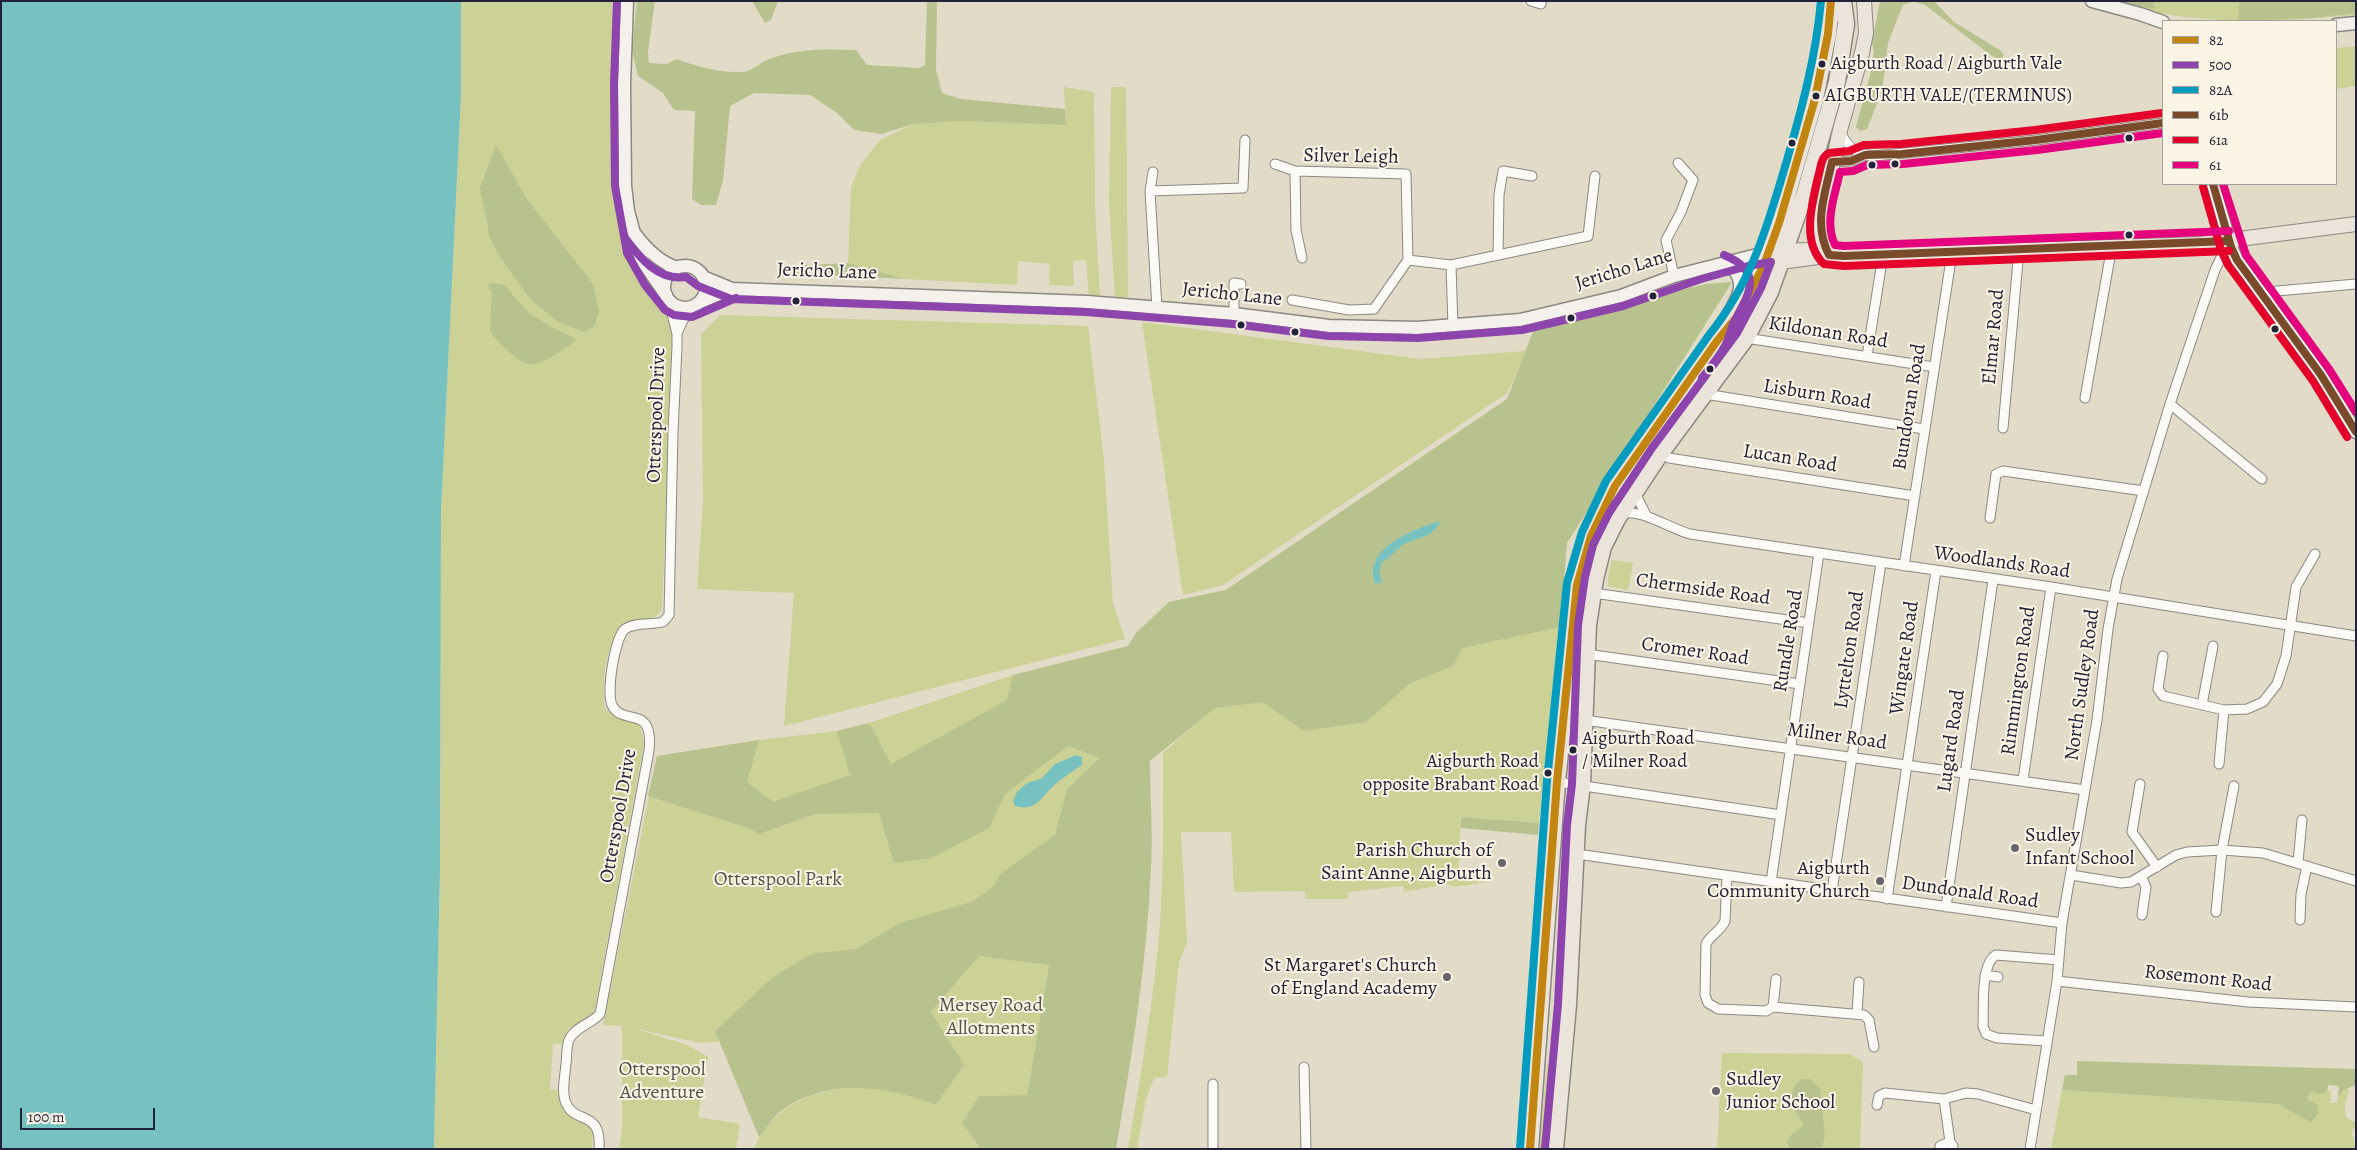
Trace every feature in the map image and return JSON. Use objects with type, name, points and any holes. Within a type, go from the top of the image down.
[{"type":"highway","points":[[1555,1149],[1568,1005],[1576,854],[1582,785],[1586,654],[1593,593],[1603,548],[1617,519],[1636,488],[1746,338],[1770,292],[1775,257],[1815,99],[1828,34],[1831,1]]},
{"type":"highway","points":[[1530,1149],[1557,782],[1572,613],[1577,585],[1591,536],[1615,486],[1717,341],[1736,318],[1775,257],[1837,82],[1846,24],[1843,1]]},
{"type":"main road","points":[[1828,255],[1821,240],[1820,227],[1832,162],[1866,33],[1864,1]]},
{"type":"main road","points":[[1775,257],[1811,250],[1828,255],[1883,255],[2229,241],[2257,235],[2356,224]]},
{"type":"street","points":[[627,1],[624,84],[625,186],[633,232],[641,259],[667,296],[677,306],[689,307],[697,303],[706,290],[703,277],[690,267],[677,268],[664,262],[652,254],[633,232]]},
{"type":"street","points":[[1531,1],[1541,4],[1541,1]]},
{"type":"street","points":[[2092,1],[2162,22]]},
{"type":"street","points":[[2337,25],[2356,23]]},
{"type":"street","points":[[1832,162],[1851,160],[1865,155],[1902,154],[2027,141],[2162,123]]},
{"type":"street","points":[[1840,130],[1849,146],[1865,155]]},
{"type":"street","points":[[1150,190],[1243,188],[1245,140]]},
{"type":"street","points":[[1674,276],[1666,240],[1681,212],[1693,180],[1678,163]]},
{"type":"street","points":[[1275,164],[1295,171]]},
{"type":"street","name":"Silver Leigh","points":[[1302,258],[1296,230],[1295,171],[1406,174],[1408,260]]},
{"type":"street","points":[[1498,255],[1499,195],[1503,171],[1532,176]]},
{"type":"street","points":[[1153,172],[1150,190],[1157,308]]},
{"type":"street","points":[[1292,300],[1349,310],[1374,309],[1408,260],[1451,265],[1588,236],[1595,176]]},
{"type":"street","points":[[2213,185],[2229,241],[2237,260],[2330,388],[2356,432]]},
{"type":"street","name":"North Sudley Road","points":[[2030,1149],[2057,981],[2062,923],[2099,712],[2108,629],[2117,579],[2170,404],[2215,270],[2229,241]]},
{"type":"street","points":[[2085,398],[2112,246]]},
{"type":"street","name":"Elmar Road","points":[[2004,428],[2020,250]]},
{"type":"street","name":"Bundoran Road","points":[[1904,566],[1952,253]]},
{"type":"street","points":[[1867,356],[1883,255]]},
{"type":"street","points":[[1733,269],[1775,257]]},
{"type":"street","name":"Jericho Lane","points":[[703,277],[732,289],[1087,302],[1234,314],[1329,326],[1379,328],[1453,327],[1520,320],[1621,296],[1674,276],[1720,264],[1775,257]]},
{"type":"street","points":[[1717,341],[1722,324],[1741,287],[1740,278],[1733,269],[1720,264]]},
{"type":"street","points":[[1451,265],[1453,327]]},
{"type":"street","points":[[667,296],[665,288],[668,276],[677,268]]},
{"type":"street","points":[[1234,283],[1234,314]]},
{"type":"street","points":[[2266,298],[2277,291],[2356,284]]},
{"type":"street","name":"Jericho Lane","points":[[697,303],[732,289]]},
{"type":"street","name":"Otterspool Drive","points":[[599,1149],[598,1130],[590,1119],[575,1114],[566,1104],[564,1090],[569,1038],[580,1027],[593,1022],[600,1014],[649,751],[648,728],[640,719],[617,712],[612,706],[609,695],[618,639],[625,629],[634,625],[651,626],[663,622],[669,615],[672,432],[677,334],[667,296]]},
{"type":"street","name":"Otterspool Drive","points":[[677,334],[686,316],[697,303]]},
{"type":"street","name":"Kildonan Road","points":[[1746,338],[1934,367]]},
{"type":"street","name":"Lisburn Road","points":[[1705,394],[1924,429]]},
{"type":"street","points":[[2170,404],[2262,479]]},
{"type":"street","name":"Lucan Road","points":[[1660,454],[1669,458],[1915,496]]},
{"type":"street","points":[[1990,518],[1996,474],[2003,471],[2144,491]]},
{"type":"street","points":[[1636,488],[1638,499],[1646,515]]},
{"type":"street","name":"Woodlands Road","points":[[1617,519],[1627,512],[1646,515],[1669,527],[1690,534],[2051,587],[2356,636]]},
{"type":"street","name":"Rundle Road","points":[[1771,882],[1819,553]]},
{"type":"street","points":[[2163,656],[2158,689],[2163,696],[2224,710],[2247,709],[2263,702],[2276,684],[2286,656],[2296,588],[2315,554]]},
{"type":"street","name":"Lyttelton Road","points":[[1832,891],[1881,563]]},
{"type":"street","name":"Wingate Road","points":[[1887,899],[1936,571]]},
{"type":"street","name":"Lugard Road","points":[[1946,908],[1993,580]]},
{"type":"street","name":"Rimmington Road","points":[[2023,780],[2051,587]]},
{"type":"street","name":"Chermside Road","points":[[1593,593],[1809,623]]},
{"type":"street","points":[[2202,706],[2213,646]]},
{"type":"street","name":"Cromer Road","points":[[1586,654],[1800,684]]},
{"type":"street","points":[[2219,764],[2224,710]]},
{"type":"street","name":"Milner Road","points":[[1584,720],[2085,790]]},
{"type":"street","points":[[1557,782],[1781,815]]},
{"type":"street","points":[[2140,784],[2132,832],[2157,867]]},
{"type":"street","points":[[2216,912],[2222,850],[2234,786]]},
{"type":"street","points":[[2298,862],[2302,820]]},
{"type":"street","points":[[2070,874],[2121,883],[2131,882],[2181,853],[2222,850],[2263,853],[2298,862],[2356,882]]},
{"type":"street","name":"Dundonald Road","points":[[1576,854],[2062,923]]},
{"type":"street","points":[[2300,920],[2301,894],[2307,866]]},
{"type":"street","points":[[1727,876],[1725,921],[1723,926],[1708,939],[1706,944],[1705,995],[1708,1003],[1718,1009],[1766,1011],[1773,1007],[1857,1013],[1864,1015],[1869,1020],[1874,1047]]},
{"type":"street","points":[[2141,876],[2146,886],[2142,915]]},
{"type":"street","points":[[2047,1042],[1997,1038],[1986,1034],[1983,1026],[1985,975],[1989,962],[1996,955],[2059,960]]},
{"type":"street","points":[[1985,975],[1998,976]]},
{"type":"street","points":[[1773,1007],[1776,979]]},
{"type":"street","name":"Rosemont Road","points":[[2057,981],[2248,1002],[2356,1008]]},
{"type":"street","points":[[1857,1013],[1858,982]]},
{"type":"street","points":[[1304,1068],[1306,1149]]},
{"type":"street","points":[[1213,1084],[1213,1149]]},
{"type":"street","points":[[1877,1105],[1879,1096],[1885,1092],[1944,1099],[1966,1093],[1978,1094],[2036,1110]]},
{"type":"street","points":[[1940,1146],[1951,1144],[1944,1099]]},
{"type":"green space","points":[[461,1],[623,1],[618,86],[622,204],[658,294],[668,312],[673,341],[662,607],[656,616],[651,619],[621,624],[608,654],[604,676],[605,709],[636,723],[640,727],[644,744],[595,1009],[590,1017],[568,1029],[568,1045],[553,1043],[550,1089],[564,1091],[559,1097],[566,1110],[593,1131],[592,1149],[434,1149],[440,868],[441,511],[461,95]]},
{"type":"green space","points":[[637,1],[655,1],[648,52],[649,63],[667,64],[676,59],[708,68],[745,72],[768,59],[793,52],[824,49],[856,50],[867,65],[919,68],[925,65],[927,1],[937,1],[936,70],[942,93],[961,99],[1065,109],[1066,125],[960,121],[913,124],[882,134],[854,130],[837,113],[810,95],[754,93],[730,106],[723,181],[716,205],[701,205],[692,199],[695,111],[674,110],[663,93],[638,76],[632,50]]},
{"type":"green space","points":[[752,1],[778,1],[771,20],[765,23]]},
{"type":"green space","points":[[1880,1],[1913,1],[1903,5],[1888,43],[1882,91],[1867,129],[1860,131],[1856,127],[1870,75],[1874,51],[1872,43]]},
{"type":"green space","points":[[1913,1],[1934,1],[1954,22],[2000,50],[2004,56],[2000,60],[1992,56],[1925,5]]},
{"type":"green space","points":[[2109,1],[2356,1],[2356,15],[2293,20],[2201,19],[2139,9]]},
{"type":"green space","points":[[2117,1],[2153,1],[2155,9],[2135,7]]},
{"type":"green space","points":[[2239,1],[2356,1],[2356,13],[2310,18],[2238,20]]},
{"type":"green space","points":[[2356,46],[2356,86],[2337,89],[2337,48]]},
{"type":"green space","points":[[1064,87],[1094,92],[1095,206],[1100,298],[1089,297],[1086,260],[1073,261],[1074,286],[1049,285],[1050,264],[1018,261],[1017,285],[905,279],[848,263],[851,187],[861,164],[880,140],[913,124],[960,121],[1066,125]]},
{"type":"green space","points":[[1111,87],[1126,87],[1128,297],[1115,298],[1109,203]]},
{"type":"green space","points":[[496,145],[526,198],[593,284],[599,312],[594,327],[584,332],[557,321],[531,300],[498,254],[490,238],[480,188]]},
{"type":"green space","points":[[848,263],[905,279],[784,273],[783,266]]},
{"type":"green space","name":"Otterspool Park","points":[[1732,282],[1567,543],[1539,823],[1461,817],[1458,880],[1489,882],[1454,887],[1448,884],[1404,892],[1403,886],[1348,892],[1349,899],[1305,899],[1305,891],[1234,892],[1231,832],[1181,832],[1187,942],[1179,962],[1167,1077],[1154,1078],[1146,1099],[1137,1149],[1128,1149],[1151,1008],[1160,924],[1163,860],[1163,753],[1200,720],[1150,761],[1053,878],[787,1035],[701,1043],[633,1028],[687,1045],[708,1057],[698,1117],[740,1124],[736,1149],[619,1149],[622,1129],[622,1026],[603,1025],[657,756],[759,740],[837,731],[869,723],[1013,675],[1128,646],[1136,633],[1169,602],[1226,590],[1507,399],[1519,369],[1507,393],[1223,585],[1183,595],[1142,322],[1420,359],[1525,351],[1537,322],[1707,284]]},
{"type":"green space","name":"Otterspool Park","points":[[1732,282],[1567,543],[1560,627],[1462,648],[1453,666],[1410,683],[1366,722],[1304,731],[1263,702],[1215,708],[1150,761],[1152,854],[1146,938],[1133,1044],[1116,1149],[981,1149],[962,1123],[979,1096],[1027,1095],[1049,965],[979,956],[931,1012],[964,1065],[936,1105],[897,1093],[857,1088],[837,1089],[799,1100],[781,1111],[759,1137],[715,1031],[772,978],[811,954],[856,949],[900,923],[974,901],[994,886],[1000,874],[1055,835],[1067,789],[1100,758],[1068,746],[1005,794],[989,828],[932,858],[894,863],[879,813],[815,814],[759,834],[748,828],[648,796],[657,756],[759,740],[747,782],[773,802],[850,775],[837,731],[869,723],[891,764],[1007,700],[1013,675],[1128,646],[1136,633],[1169,602],[1226,590],[1507,399],[1537,322],[1707,284]]},
{"type":"green space","points":[[489,283],[504,285],[529,313],[553,328],[577,339],[561,351],[540,362],[529,364],[519,359],[508,351],[490,332],[492,291],[489,289]]},
{"type":"green space","points":[[720,315],[1088,326],[1104,460],[1113,603],[1125,639],[784,726],[794,593],[697,589],[703,501],[701,334]]},
{"type":"green space","points":[[1612,560],[1633,563],[1628,590],[1608,586],[1608,576]]},
{"type":"green space","points":[[1461,817],[1539,823],[1538,835],[1461,828]]},
{"type":"green space","name":"Mersey Road Allotments","points":[[979,956],[1049,964],[1027,1095],[979,1096],[962,1123],[981,1149],[754,1149],[765,1129],[780,1113],[798,1101],[818,1093],[840,1089],[885,1089],[907,1094],[936,1105],[963,1065],[931,1012]]},
{"type":"green space","points":[[1722,1053],[1850,1054],[1863,1062],[1860,1149],[1717,1149]]},
{"type":"green space","points":[[2077,1061],[2356,1069],[2356,1085],[2343,1090],[2340,1095],[2338,1094],[2339,1086],[2328,1085],[2327,1092],[2316,1094],[2311,1091],[2307,1099],[2318,1105],[2318,1114],[2312,1123],[2278,1104],[2062,1090],[2065,1075],[2077,1075]]},
{"type":"green space","points":[[1559,1064],[1553,1149],[1539,1149],[1547,1065]]},
{"type":"green space","points":[[1802,1079],[1810,1079],[1820,1089],[1825,1136],[1822,1147],[1791,1149],[1787,1142],[1791,1135],[1804,1125],[1796,1113],[1791,1096],[1796,1085]]},
{"type":"green space","points":[[2346,1088],[2349,1090],[2345,1107],[2346,1117],[2354,1122],[2356,1121],[2356,1129],[2353,1128],[2352,1134],[2356,1149],[2051,1149],[2062,1090],[2278,1104],[2313,1123],[2318,1114],[2318,1105],[2307,1099],[2311,1091],[2331,1091],[2330,1103],[2337,1103],[2338,1094]]},
{"type":"water","points":[[1,1],[461,1],[461,95],[441,511],[440,868],[434,1149],[1,1149]]},
{"type":"water","points":[[1441,521],[1432,532],[1401,546],[1382,562],[1379,573],[1382,579],[1380,583],[1375,583],[1373,571],[1376,560],[1384,550],[1406,534]]},
{"type":"water","points":[[1076,755],[1082,757],[1082,765],[1056,783],[1037,803],[1028,807],[1015,806],[1013,801],[1017,792],[1027,783],[1041,779],[1055,764]]},
{"type":"transit line","name":"500","points":[[617,1],[614,84],[615,186],[627,253],[645,285],[665,310],[674,315],[692,317],[736,298]]},
{"type":"transit line","name":"82A","points":[[1520,1148],[1547,781],[1567,583],[1582,532],[1606,481],[1724,315],[1748,273],[1773,207],[1793,140],[1812,62],[1821,1]]},
{"type":"transit line","name":"82","points":[[1530,1149],[1557,782],[1577,585],[1591,536],[1615,486],[1717,341],[1736,318],[1764,265],[1779,223],[1815,99],[1828,34],[1831,1]]},
{"type":"transit line","name":"61a","points":[[2162,113],[2035,130],[1901,144],[1864,145],[1849,151],[1829,153],[1821,164],[1811,210],[1810,234],[1813,245],[1817,255],[1824,264],[1844,266],[2229,251]]},
{"type":"transit line","name":"61b","points":[[2162,123],[2036,140],[1902,154],[1865,155],[1851,161],[1832,162],[1822,209],[1821,220],[1824,243],[1829,255],[1844,256],[2229,241]]},
{"type":"transit line","name":"61","points":[[2162,133],[2037,150],[1903,164],[1867,165],[1853,171],[1840,172],[1830,218],[1832,236],[1835,245],[1844,246],[2229,231]]},
{"type":"transit line","name":"61b","points":[[2213,185],[2231,247],[2237,260],[2321,375],[2356,432]]},
{"type":"transit line","name":"61","points":[[2223,185],[2246,255],[2329,369],[2356,412]]},
{"type":"transit line","name":"61a","points":[[2203,187],[2221,250],[2228,265],[2313,381],[2347,437]]},
{"type":"transit line","name":"500","points":[[625,238],[637,253],[658,272],[676,277],[686,277],[698,286],[731,299],[1086,312],[1233,324],[1328,336],[1418,338],[1522,330],[1623,306],[1701,279],[1748,266],[1771,262],[1761,288],[1737,333],[1652,448],[1609,513],[1593,545],[1585,577],[1578,625],[1572,784],[1567,825],[1558,1004],[1545,1148]]},
{"type":"transit line","name":"500","points":[[1702,378],[1726,343],[1750,285],[1749,276],[1745,269],[1724,255]]},
{"type":"place","name":"Aigburth Road / Aigburth Vale","points":[[1822,64]]},
{"type":"place","name":"AIGBURTH VALE/(TERMINUS)","points":[[1816,96]]},
{"type":"place","name":"Aigburth Road / Milner Road","points":[[1573,750]]},
{"type":"place","name":"Aigburth Road opposite Brabant Road","points":[[1548,773]]},
{"type":"place","name":"Sudley Infant School","points":[[2015,848]]},
{"type":"place","name":"Parish Church of Saint Anne, Aigburth","points":[[1502,863]]},
{"type":"place","name":"Aigburth Community Church","points":[[1880,881]]},
{"type":"place","name":"St Margaret's Church of England Academy","points":[[1447,977]]},
{"type":"place","name":"Sudley Junior School","points":[[1716,1091]]},
{"type":"park label","name":"Otterspool Adventure","points":[[662,1082]]}]
